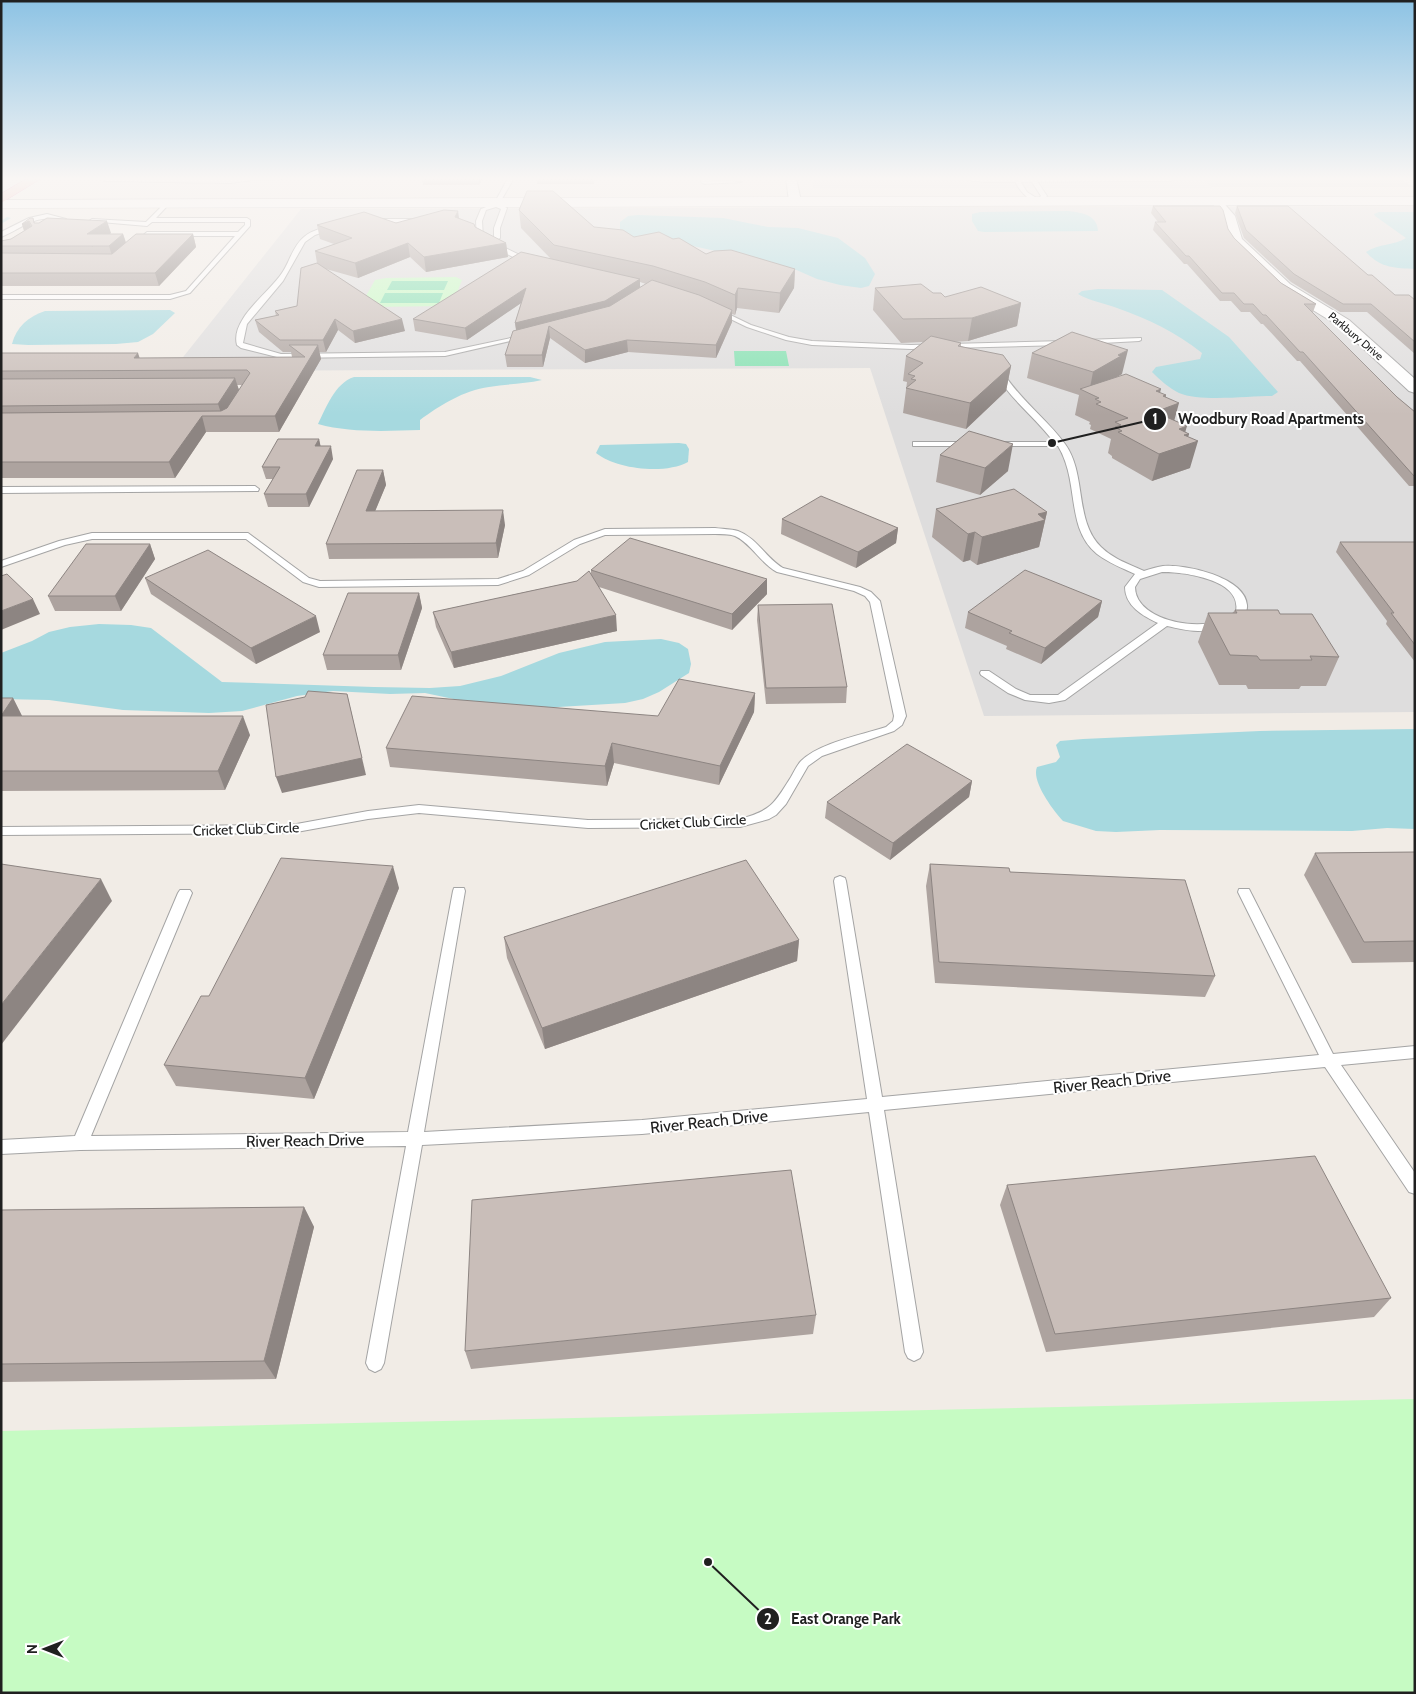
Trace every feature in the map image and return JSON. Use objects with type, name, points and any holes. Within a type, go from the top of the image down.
[{"type":"street","name":"Parkbury Drive","points":[[1254,257],[1295,294],[1344,323],[1415,388]]},
{"type":"lane","points":[[1,297],[170,297],[188,292],[219,257]]},
{"type":"lane","points":[[294,257],[286,273],[250,315],[240,331],[239,344],[243,347],[281,356],[445,354],[531,335]]},
{"type":"lane","points":[[516,257],[534,263]]},
{"type":"lane","points":[[710,308],[749,326],[788,339],[812,343],[988,349],[1070,343]]},
{"type":"lane","points":[[1080,342],[1139,338]]},
{"type":"lane","points":[[996,366],[1010,390],[1049,428],[1061,444],[1074,472],[1081,516],[1089,540],[1103,555],[1142,574]]},
{"type":"lane","points":[[916,444],[974,444]]},
{"type":"lane","points":[[983,444],[1061,444]]},
{"type":"lane","points":[[1,490],[256,489]]},
{"type":"lane","name":"Cricket Club Circle","points":[[1,564],[62,543],[92,536],[248,536],[306,580],[319,584],[498,582],[519,578],[582,538],[593,534],[605,532],[715,531],[734,534],[748,540],[769,564],[780,570],[857,590],[868,594],[875,601],[900,716],[898,723],[890,729],[818,753],[804,764],[782,801],[772,812],[765,816],[740,823],[588,824],[419,809],[368,815],[291,829],[1,831]]},
{"type":"lane","points":[[1168,569],[1199,572],[1227,585],[1242,602],[1239,616],[1219,626],[1198,628],[1166,622],[1145,612],[1132,599],[1130,587],[1134,580],[1142,574],[1168,569]]},
{"type":"lane","points":[[986,673],[1013,692],[1029,700],[1046,701],[1061,698],[1166,622]]},
{"type":"lane","points":[[840,881],[914,1352]]},
{"type":"lane","points":[[375,1363],[459,890]]},
{"type":"lane","points":[[1244,892],[1329,1060],[1415,1187]]},
{"type":"lane","points":[[80,1143],[185,893]]},
{"type":"lane","name":"River Reach Drive","points":[[1,1147],[80,1143],[414,1139],[642,1127],[1415,1052]]},
{"type":"shaded area","points":[[263,257],[1415,257],[1415,712],[984,716],[870,368],[172,371]]},
{"type":"green space","points":[[456,277],[462,280],[453,303],[446,306],[371,307],[362,303],[375,280],[386,278]]},
{"type":"green space","points":[[392,281],[448,281],[444,290],[387,290]]},
{"type":"green space","points":[[385,293],[443,293],[439,303],[380,303]]},
{"type":"green space","points":[[734,351],[786,351],[789,366],[735,366]]},
{"type":"green space","points":[[1415,1399],[1415,1693],[1,1693],[1,1431]]},
{"type":"water","points":[[743,257],[864,257],[875,274],[869,286],[861,288],[817,279],[792,268]]},
{"type":"water","points":[[1371,257],[1415,257],[1415,269],[1388,266]]},
{"type":"water","points":[[1098,289],[1162,290],[1229,337],[1278,392],[1272,396],[1211,398],[1188,396],[1175,391],[1152,372],[1156,367],[1200,359],[1202,353],[1172,332],[1151,322],[1078,294],[1082,291]]},
{"type":"water","points":[[170,310],[175,313],[153,334],[138,342],[116,344],[12,344],[17,332],[24,323],[45,311]]},
{"type":"water","points":[[354,377],[530,377],[542,380],[470,391],[444,404],[420,420],[420,430],[356,430],[318,424],[336,390],[347,380]]},
{"type":"water","points":[[686,444],[689,449],[688,462],[666,468],[654,469],[628,466],[605,459],[596,453],[600,445]]},
{"type":"water","points":[[99,624],[151,628],[222,682],[430,688],[460,686],[501,676],[559,653],[605,642],[661,639],[679,643],[688,649],[691,664],[689,673],[659,692],[643,699],[625,703],[542,708],[463,701],[425,693],[390,694],[333,691],[297,696],[242,711],[209,713],[123,710],[49,700],[1,699],[1,653],[49,632],[70,627]]},
{"type":"water","points":[[1415,729],[1415,829],[1387,828],[1352,831],[1096,831],[1063,821],[1044,795],[1036,773],[1037,767],[1056,762],[1060,757],[1056,745],[1060,741],[1260,731]]},
{"type":"building","points":[[1,257],[171,257],[155,273],[1,273]]},
{"type":"building","points":[[335,257],[371,257],[355,263]]},
{"type":"building","points":[[513,257],[543,257],[640,279],[605,301],[515,323],[526,288],[465,328],[413,319]]},
{"type":"building","points":[[611,257],[755,257],[795,269],[780,293],[738,288],[735,295],[705,282],[653,266]]},
{"type":"building","points":[[1190,257],[1254,257],[1281,283],[1316,304],[1304,304],[1397,397],[1415,412],[1415,476],[1303,352],[1300,352],[1266,315],[1263,315],[1253,304],[1244,304],[1234,293],[1222,293]]},
{"type":"building","points":[[1276,257],[1347,257],[1395,295],[1409,295],[1415,300],[1415,342],[1371,304],[1343,304],[1294,274]]},
{"type":"building","points":[[317,263],[402,319],[353,331],[335,319],[323,340],[280,340],[255,320],[279,315],[275,311],[297,306],[301,268]]},
{"type":"building","points":[[652,280],[699,295],[732,310],[716,345],[627,340],[585,350],[549,326],[542,355],[505,355],[513,331],[610,306]]},
{"type":"building","points":[[921,284],[933,293],[941,293],[945,297],[981,287],[1021,303],[972,318],[903,319],[875,288]]},
{"type":"building","points":[[1072,332],[1128,350],[1093,372],[1032,353]]},
{"type":"building","points":[[931,336],[961,343],[958,346],[1003,355],[1011,366],[970,403],[906,388],[916,380],[911,379],[915,376],[908,374],[923,363],[906,356]]},
{"type":"building","points":[[289,345],[318,345],[275,416],[202,416],[169,462],[1,462],[1,413],[221,411],[227,408],[250,373],[247,370],[1,371],[1,353],[138,353],[134,358],[305,357]]},
{"type":"building","points":[[1126,374],[1161,389],[1156,391],[1179,403],[1155,412],[1187,426],[1179,429],[1189,434],[1184,435],[1198,441],[1159,454],[1118,432],[1122,431],[1115,427],[1121,425],[1115,422],[1128,418],[1096,404],[1101,402],[1095,399],[1099,398],[1080,389]]},
{"type":"building","points":[[235,378],[218,404],[1,406],[1,379]]},
{"type":"building","points":[[969,431],[1013,444],[985,468],[940,455]]},
{"type":"building","points":[[278,439],[319,439],[315,446],[331,446],[306,494],[264,494],[280,467],[262,467]]},
{"type":"building","points":[[357,470],[383,470],[366,511],[503,510],[496,543],[326,544]]},
{"type":"building","points":[[1014,489],[1047,512],[1038,514],[1045,520],[982,537],[975,532],[968,534],[936,509]]},
{"type":"building","points":[[821,496],[898,528],[858,552],[782,519]]},
{"type":"building","points":[[630,538],[767,579],[732,614],[591,570]]},
{"type":"building","points":[[1340,542],[1415,542],[1415,645],[1391,613],[1394,613]]},
{"type":"building","points":[[86,544],[150,544],[115,596],[48,596]]},
{"type":"building","points":[[208,550],[316,616],[251,648],[145,578]]},
{"type":"building","points":[[1025,570],[1102,601],[1045,648],[1009,633],[1012,631],[968,612]]},
{"type":"building","points":[[589,571],[616,615],[451,652],[433,612],[577,581]]},
{"type":"building","points":[[7,574],[33,599],[1,611],[1,576]]},
{"type":"building","points":[[348,593],[419,593],[398,655],[323,655]]},
{"type":"building","points":[[832,604],[847,687],[766,688],[758,605]]},
{"type":"building","points":[[1235,610],[1278,610],[1280,614],[1312,614],[1339,657],[1310,656],[1312,660],[1260,660],[1257,656],[1230,655],[1208,613],[1237,613]]},
{"type":"building","points":[[679,679],[755,693],[720,766],[612,743],[605,766],[386,748],[412,696],[658,716]]},
{"type":"building","points":[[308,691],[347,694],[362,758],[276,777],[266,705],[305,697]]},
{"type":"building","points":[[1,698],[13,698],[1,716]]},
{"type":"building","points":[[1,716],[243,716],[218,771],[1,771]]},
{"type":"building","points":[[907,744],[972,781],[893,843],[827,802]]},
{"type":"building","points":[[1415,852],[1415,941],[1364,942],[1315,853]]},
{"type":"building","points":[[281,858],[393,866],[305,1078],[164,1065],[201,996],[209,996]]},
{"type":"building","points":[[746,860],[799,940],[542,1028],[504,937]]},
{"type":"building","points":[[1,864],[101,879],[1,1005]]},
{"type":"building","points":[[930,864],[1009,868],[1010,872],[1185,880],[1215,976],[939,962]]},
{"type":"building","points":[[1315,1156],[1391,1298],[1055,1334],[1007,1185]]},
{"type":"building","points":[[791,1170],[816,1315],[465,1351],[472,1200]]},
{"type":"building","points":[[304,1207],[264,1361],[1,1364],[1,1210]]},
{"type":"place","name":"Woodbury Road Apartments","points":[[1052,443]]},
{"type":"place","name":"East Orange Park","points":[[708,1562]]}]
